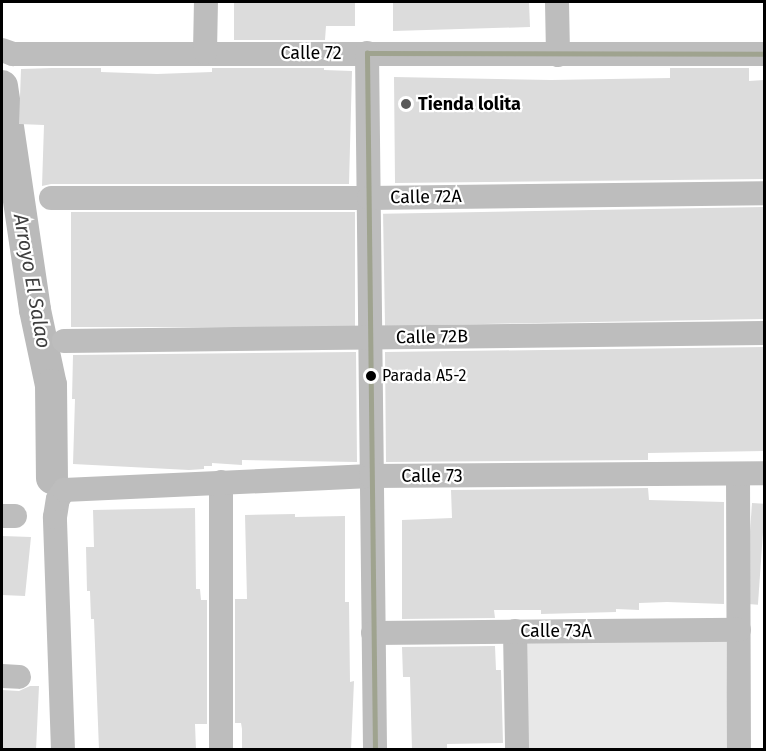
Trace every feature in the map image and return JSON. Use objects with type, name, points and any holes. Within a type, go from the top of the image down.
[{"type":"street","points":[[205,52],[206,2]]},
{"type":"street","points":[[557,2],[558,56]]},
{"type":"street","name":"Calle 72","points":[[7,52],[558,56],[765,54]]},
{"type":"street","points":[[367,53],[375,750]]},
{"type":"street","name":"Calle 72A","points":[[51,198],[369,198],[765,193]]},
{"type":"street","name":"Calle 72B","points":[[64,341],[765,333]]},
{"type":"street","name":"Calle 73","points":[[63,750],[55,517],[58,499],[64,490],[371,476],[765,473]]},
{"type":"street","points":[[738,474],[739,750]]},
{"type":"street","points":[[221,482],[221,750]]},
{"type":"street","name":"Calle 73A","points":[[373,633],[739,630]]},
{"type":"street","points":[[515,631],[516,750]]},
{"type":"shaded area","points":[[726,637],[728,749],[526,750],[524,641]]},
{"type":"building","points":[[234,2],[355,2],[355,26],[326,26],[325,40],[234,40]]},
{"type":"building","points":[[393,2],[529,2],[530,27],[393,31]]},
{"type":"building","points":[[101,68],[101,72],[157,74],[212,72],[212,68],[324,68],[324,70],[352,71],[349,184],[51,184],[42,186],[44,125],[19,124],[21,69]]},
{"type":"building","points":[[670,68],[749,68],[749,81],[765,80],[765,179],[395,183],[394,77],[551,80],[670,78]]},
{"type":"building","points":[[764,207],[764,319],[385,326],[383,214]]},
{"type":"building","points":[[71,212],[355,212],[355,327],[71,327]]},
{"type":"building","points":[[765,347],[765,451],[648,453],[648,460],[386,462],[385,352]]},
{"type":"building","points":[[356,352],[357,462],[242,460],[242,465],[212,463],[212,466],[204,466],[204,469],[189,470],[73,464],[75,399],[72,399],[73,355]]},
{"type":"building","points":[[648,488],[649,500],[724,502],[724,604],[639,603],[639,610],[616,609],[616,612],[541,614],[541,610],[494,610],[495,618],[402,619],[402,520],[452,518],[451,490]]},
{"type":"building","points":[[752,503],[764,504],[758,605],[745,604]]},
{"type":"building","points":[[195,508],[196,589],[200,589],[201,600],[207,600],[207,724],[195,724],[196,750],[99,750],[94,619],[91,619],[90,591],[87,591],[86,547],[94,547],[93,510]]},
{"type":"building","points":[[295,514],[295,517],[345,516],[345,602],[349,602],[350,682],[354,681],[351,750],[242,750],[241,723],[235,723],[235,599],[247,599],[245,515]]},
{"type":"building","points":[[2,536],[31,537],[25,596],[2,595]]},
{"type":"building","points":[[495,646],[496,670],[501,670],[503,743],[447,744],[447,750],[412,750],[410,677],[403,677],[402,647]]},
{"type":"building","points":[[30,686],[39,686],[36,750],[2,750],[2,690],[19,691]]},
{"type":"waterway","name":"Arroyo El Salao","points":[[2,86],[35,310],[51,385],[52,478]]},
{"type":"transit line","name":"A5-2","points":[[375,750],[367,53],[764,54]]},
{"type":"place","name":"Tienda lolita","points":[[406,104]]},
{"type":"place","name":"Parada A5-2","points":[[371,376]]}]
